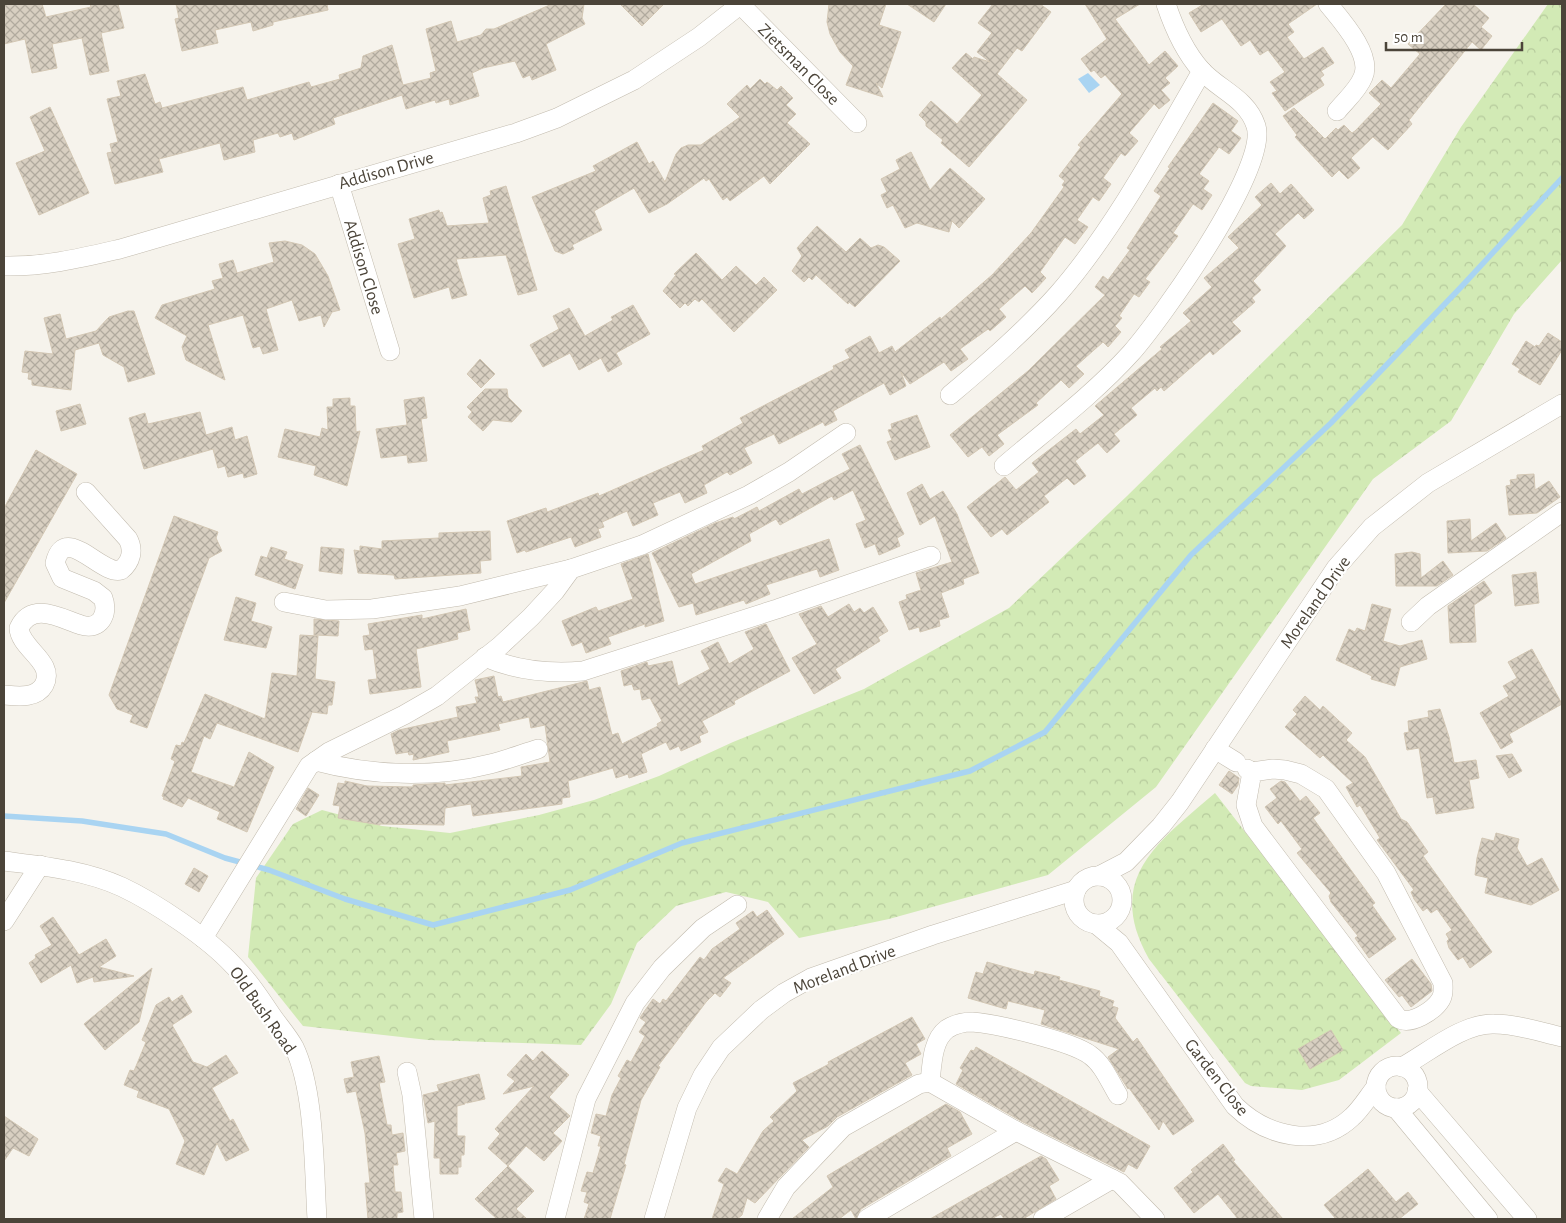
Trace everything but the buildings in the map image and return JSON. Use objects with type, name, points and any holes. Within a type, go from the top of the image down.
[{"type":"street","name":"Zietsman Close","points":[[741,4],[857,123]]},
{"type":"street","name":"Addison Drive","points":[[4,266],[54,264],[120,249],[516,133],[594,102],[669,58],[741,4]]},
{"type":"street","points":[[1004,466],[1092,390],[1130,354],[1186,278],[1240,190],[1256,150],[1258,137],[1256,125],[1250,114],[1234,95],[1202,71],[1182,44],[1166,4]]},
{"type":"street","points":[[1328,4],[1356,42],[1365,65],[1365,72],[1360,82],[1337,111]]},
{"type":"street","points":[[950,395],[1058,294],[1083,263],[1121,205],[1202,71]]},
{"type":"street","name":"Addison Close","points":[[339,184],[390,351]]},
{"type":"street","name":"Moreland Drive","points":[[1098,876],[1126,862],[1161,826],[1336,568],[1372,527],[1428,483],[1562,404]]},
{"type":"street","points":[[284,602],[326,610],[372,609],[460,596],[571,569],[642,545],[749,495],[789,472],[846,432]]},
{"type":"street","points":[[4,695],[31,694],[40,689],[45,680],[45,669],[42,663],[24,644],[19,634],[18,628],[26,617],[53,613],[81,625],[92,626],[100,622],[105,614],[105,603],[99,594],[62,578],[55,563],[60,553],[69,548],[78,548],[107,569],[113,571],[121,570],[129,559],[131,548],[128,539],[86,492]]},
{"type":"street","points":[[1411,622],[1428,606],[1562,512]]},
{"type":"street","points":[[485,657],[501,664],[537,672],[583,671],[777,609],[931,556]]},
{"type":"street","points":[[203,938],[309,766],[316,760],[428,701],[485,657],[532,617],[571,569]]},
{"type":"street","points":[[316,760],[361,770],[437,772],[491,764],[538,749]]},
{"type":"street","points":[[1215,749],[1245,768],[1274,769],[1301,774],[1315,780],[1332,796],[1386,873],[1443,983],[1442,998],[1430,1010],[1413,1019],[1403,1021],[1398,1018],[1253,826],[1246,805],[1245,768]]},
{"type":"street","name":"Old Bush Road","points":[[4,861],[40,865],[73,872],[121,887],[152,903],[203,938],[233,964],[294,1047],[304,1080],[309,1114],[318,1219]]},
{"type":"street","points":[[1047,900],[1076,911],[1084,920],[1096,924],[1108,922],[1117,916],[1123,904],[1121,891],[1126,862]]},
{"type":"street","points":[[4,921],[40,865]]},
{"type":"street","points":[[1076,911],[1074,900],[1076,890],[1085,879],[1098,876],[1112,880],[1121,891]]},
{"type":"street","name":"Moreland Drive","points":[[654,1219],[687,1108],[703,1075],[721,1048],[761,1010],[784,993],[811,978],[958,927],[1076,890]]},
{"type":"street","points":[[555,1219],[586,1100],[635,1003],[662,968],[703,928],[737,905]]},
{"type":"street","points":[[1117,916],[1119,943]]},
{"type":"street","name":"Garden Close","points":[[1096,924],[1119,943],[1235,1106],[1253,1122],[1277,1132],[1312,1137],[1334,1130],[1354,1116],[1376,1087]]},
{"type":"street","points":[[930,1082],[934,1053],[943,1033],[954,1025],[973,1022],[1044,1038],[1082,1051],[1099,1064],[1118,1096]]},
{"type":"street","points":[[1390,1106],[1410,1104],[1412,1079],[1434,1050],[1466,1030],[1492,1024],[1520,1027],[1562,1038]]},
{"type":"street","points":[[1488,1219],[1390,1106],[1380,1100],[1376,1087],[1384,1071],[1396,1067],[1412,1079],[1527,1219]]},
{"type":"street","points":[[407,1072],[412,1095],[424,1219]]},
{"type":"street","points":[[767,1219],[786,1187],[844,1127],[918,1084],[930,1082],[1016,1131],[1112,1179],[1129,1190],[1155,1219]]},
{"type":"street","name":"Garden Close","points":[[1354,1116],[1390,1106]]},
{"type":"street","points":[[867,1219],[1016,1131]]},
{"type":"street","points":[[1043,1219],[1112,1179]]},
{"type":"green space","points":[[1548,4],[1562,4],[1562,260],[1514,314],[1451,421],[1373,479],[1156,787],[1048,875],[889,919],[799,938],[768,902],[726,892],[676,906],[637,943],[611,1004],[581,1045],[428,1040],[303,1026],[248,957],[256,878],[293,824],[322,810],[382,826],[450,833],[539,815],[594,800],[659,776],[733,742],[864,689],[1009,608],[1127,496],[1402,225],[1461,127]]},
{"type":"green space","points":[[1215,793],[1401,1033],[1339,1080],[1302,1090],[1251,1086],[1245,1083],[1149,959],[1136,930],[1132,905],[1135,883],[1144,863],[1175,828]]},
{"type":"water","points":[[1088,73],[1100,85],[1089,93],[1078,79]]},
{"type":"waterway","points":[[4,816],[82,821],[166,834],[225,858],[269,870],[345,899],[433,925],[570,890],[682,843],[970,771],[1045,732],[1191,555],[1331,423],[1562,178]]}]
